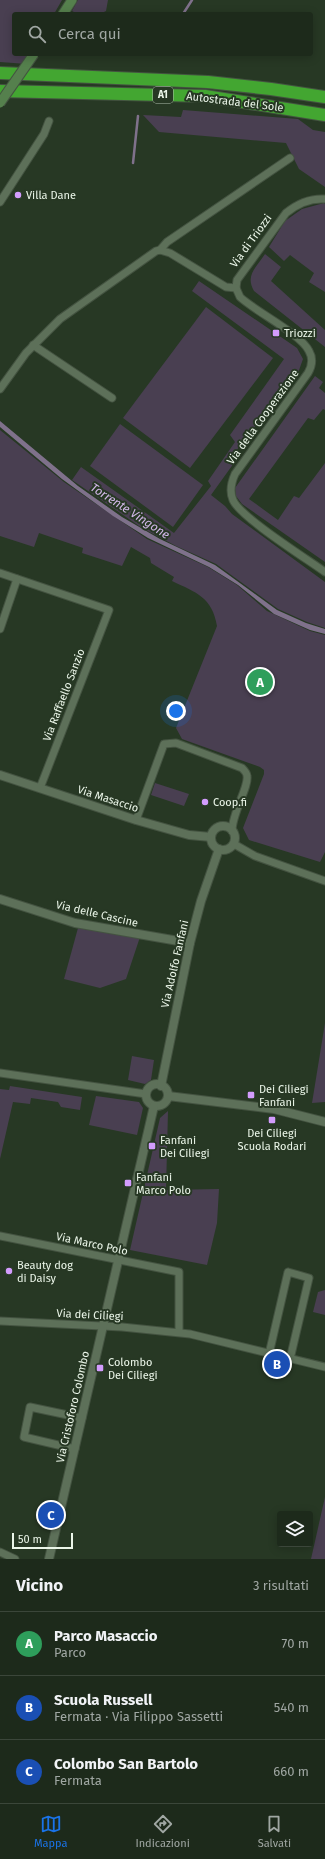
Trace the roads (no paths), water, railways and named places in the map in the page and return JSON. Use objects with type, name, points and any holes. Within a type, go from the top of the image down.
[{"type":"highway","name":"Autostrada del Sole","points":[[0,73],[208,82],[271,88],[325,97]]},
{"type":"highway","name":"Autostrada del Sole","points":[[0,91],[205,96],[325,115]]},
{"type":"main road","points":[[64,12],[72,0]]},
{"type":"main road","points":[[0,103],[33,56]]},
{"type":"street","points":[[0,202],[44,134],[49,121]]},
{"type":"street","points":[[0,389],[33,345],[71,310],[160,250],[167,242],[290,158]]},
{"type":"street","name":"Via di Triozzi","points":[[236,288],[239,276],[286,212],[306,201],[325,199]]},
{"type":"street","points":[[160,250],[170,252],[226,287],[236,288]]},
{"type":"street","name":"Via della Cooperazione","points":[[236,288],[244,300],[300,340],[308,349],[312,362],[308,373],[235,474],[230,487],[232,499],[242,513],[325,572]]},
{"type":"street","points":[[33,345],[112,398]]},
{"type":"street","points":[[0,573],[18,579],[0,629]]},
{"type":"street","name":"Via Raffaello Sanzio","points":[[18,579],[109,610],[40,788]]},
{"type":"street","points":[[136,820],[164,744],[176,744],[242,768],[245,772],[247,780],[233,818],[232,831],[234,836],[234,844]]},
{"type":"street","name":"Via Masaccio","points":[[0,775],[136,820],[189,835],[211,837]]},
{"type":"street","points":[[232,831],[228,827],[221,827],[215,829],[211,837],[214,845],[219,849],[228,849],[234,844]]},
{"type":"street","points":[[234,844],[255,856],[325,881]]},
{"type":"street","name":"Via Adolfo Fanfani","points":[[161,1086],[190,943],[201,901],[219,849]]},
{"type":"street","name":"Via delle Cascine","points":[[0,899],[75,922],[190,943]]},
{"type":"street","points":[[0,1073],[146,1094]]},
{"type":"street","points":[[152,1086],[161,1086],[166,1090],[168,1096],[164,1103],[154,1106],[149,1103],[146,1094],[152,1086]]},
{"type":"street","points":[[168,1096],[274,1109],[325,1122]]},
{"type":"street","points":[[118,1260],[154,1106]]},
{"type":"street","name":"Via Marco Polo","points":[[0,1236],[179,1272],[179,1332]]},
{"type":"street","name":"Via Cristoforo Colombo","points":[[49,1559],[118,1260]]},
{"type":"street","points":[[268,1354],[288,1272],[309,1278],[290,1359]]},
{"type":"street","name":"Via dei Ciliegi","points":[[0,1321],[103,1326],[179,1332],[325,1367]]},
{"type":"street","points":[[75,1448],[24,1437],[30,1407],[82,1418]]},
{"type":"street","points":[[0,1552],[15,1559]]},
{"type":"waterway","points":[[184,12],[192,0]]},
{"type":"waterway","points":[[133,163],[138,116]]},
{"type":"place","name":"Villa Dane","points":[[18,195]]},
{"type":"place","name":"Triozzi","points":[[276,333]]},
{"type":"place","name":"Parco Masaccio","points":[[260,682]]},
{"type":"place","name":"Coop.fi","points":[[205,802]]},
{"type":"place","name":"Dei Ciliegi Fanfani","points":[[251,1095]]},
{"type":"place","name":"Dei Ciliegi Scuola Rodari","points":[[272,1120]]},
{"type":"place","name":"Fanfani Dei Ciliegi","points":[[152,1146]]},
{"type":"place","name":"Fanfani Marco Polo","points":[[128,1183]]},
{"type":"place","name":"Beauty dog di Daisy","points":[[9,1271]]},
{"type":"place","name":"Scuola Russell","points":[[277,1364]]},
{"type":"place","name":"Colombo Dei Ciliegi","points":[[100,1368]]},
{"type":"place","name":"Colombo San Bartolo","points":[[51,1515]]},
{"type":"water label","name":"Torrente Vingone","points":[[130,511]]}]
